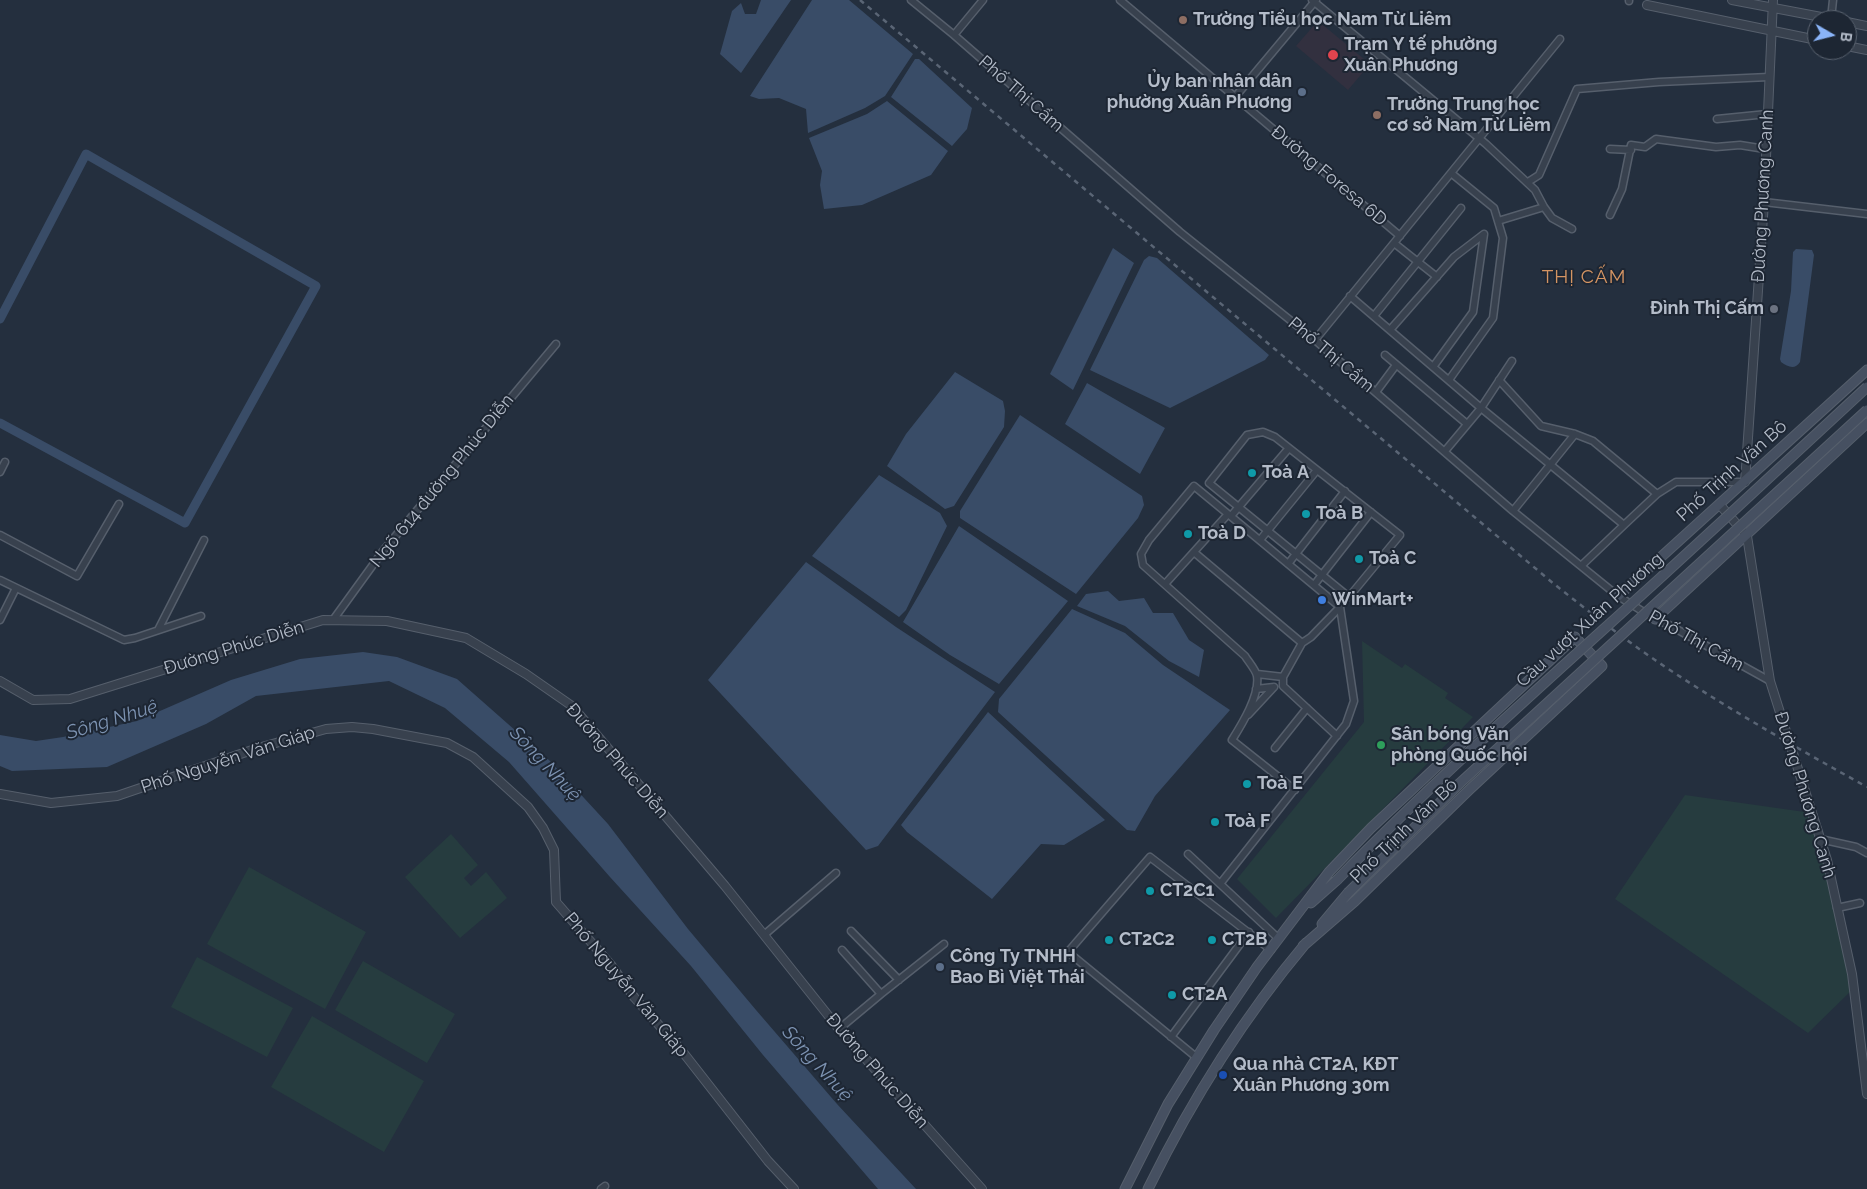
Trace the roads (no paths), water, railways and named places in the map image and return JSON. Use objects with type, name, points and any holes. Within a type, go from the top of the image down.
[{"type":"main road","name":"Phố Trịnh Văn Bô","points":[[1618,596],[1867,370]]},
{"type":"main road","name":"Cầu vượt Xuân Phương","points":[[1337,880],[1389,828],[1539,687],[1867,387]]},
{"type":"main road","name":"Cầu vượt Xuân Phương","points":[[1348,893],[1460,782],[1867,410]]},
{"type":"main road","points":[[1655,619],[1867,424]]},
{"type":"main road","name":"Phố Trịnh Văn Bô","points":[[1124,1189],[1168,1104],[1196,1058],[1252,974],[1329,872],[1371,828],[1575,637],[1602,666],[1469,790],[1355,901],[1303,946]]},
{"type":"main road","name":"Phố Trịnh Văn Bô","points":[[1296,917],[1337,880]]},
{"type":"main road","name":"Phố Trịnh Văn Bô","points":[[1148,1189],[1216,1066],[1269,989],[1348,893]]},
{"type":"street","name":"Phố Thị Cẩm","points":[[911,0],[954,35],[1180,232],[1315,340],[1513,511],[1618,596],[1655,619],[1770,681]]},
{"type":"street","points":[[954,35],[983,0]]},
{"type":"street","name":"Đường Foresa 6D","points":[[1120,0],[1400,236]]},
{"type":"street","points":[[1732,0],[1773,4],[1807,12]]},
{"type":"street","points":[[1235,96],[1314,1],[1528,182],[1552,218],[1572,229]]},
{"type":"street","name":"Đường Phương Canh","points":[[1745,482],[1764,202],[1773,4]]},
{"type":"street","points":[[1648,5],[1807,38]]},
{"type":"street","points":[[1315,340],[1560,39]]},
{"type":"street","points":[[1528,182],[1538,175],[1577,89],[1614,85],[1769,77]]},
{"type":"street","points":[[1717,118],[1767,114]]},
{"type":"street","points":[[1610,215],[1622,190],[1631,145],[1645,147],[1656,140],[1716,147],[1740,145],[1765,149]]},
{"type":"street","points":[[1610,149],[1631,150]]},
{"type":"street","points":[[1449,380],[1493,318],[1503,238],[1494,208],[1451,173]]},
{"type":"street","points":[[1764,202],[1867,214]]},
{"type":"street","points":[[1498,222],[1544,207]]},
{"type":"street","points":[[1374,316],[1461,208]]},
{"type":"street","points":[[1390,330],[1454,257],[1484,234],[1473,312],[1433,367]]},
{"type":"street","points":[[1394,243],[1437,277]]},
{"type":"street","points":[[1350,296],[1481,408],[1624,525]]},
{"type":"street","name":"Ngõ 614 đường Phúc Diễn","points":[[333,620],[383,551],[556,344]]},
{"type":"street","points":[[1385,355],[1467,424]]},
{"type":"street","points":[[1445,451],[1481,408],[1512,361]]},
{"type":"street","points":[[1376,392],[1396,365]]},
{"type":"street","points":[[1499,380],[1541,426],[1575,434],[1593,441],[1657,494]]},
{"type":"street","points":[[1263,432],[1275,437],[1317,470],[1400,535],[1349,598],[1209,483],[1247,435],[1263,432]]},
{"type":"street","points":[[1513,511],[1575,434]]},
{"type":"street","points":[[1165,584],[1239,507],[1289,448]]},
{"type":"street","points":[[0,472],[5,462]]},
{"type":"street","points":[[1260,540],[1317,470]]},
{"type":"street","points":[[1581,566],[1657,494],[1676,482],[1745,482]]},
{"type":"street","points":[[1220,884],[1346,724],[1354,701],[1340,607],[1194,486],[1149,540],[1141,554],[1143,565],[1245,656],[1257,674],[1256,689],[1246,718]]},
{"type":"street","points":[[1288,564],[1345,491]]},
{"type":"street","points":[[0,535],[77,576],[119,504]]},
{"type":"street","points":[[1720,505],[1746,536]]},
{"type":"street","points":[[1314,585],[1371,512]]},
{"type":"street","name":"Đường Phương Canh","points":[[1746,536],[1770,681],[1827,860],[1852,974],[1867,1092]]},
{"type":"street","points":[[158,630],[204,540]]},
{"type":"street","points":[[1195,553],[1302,643]]},
{"type":"street","points":[[0,580],[124,640],[201,616]]},
{"type":"street","points":[[0,620],[16,588]]},
{"type":"street","points":[[1337,736],[1283,686],[1283,677],[1302,643],[1311,637],[1340,607]]},
{"type":"street","name":"Đường Phúc Diễn","points":[[0,681],[33,700],[70,699],[323,620],[387,621],[466,638],[526,674],[572,706],[725,886],[839,1030],[982,1189]]},
{"type":"street","points":[[1257,674],[1283,677]]},
{"type":"street","points":[[1256,689],[1283,686]]},
{"type":"street","points":[[1274,687],[1246,718],[1232,740],[1295,790]]},
{"type":"street","points":[[1275,748],[1307,708]]},
{"type":"street","name":"Phố Nguyễn Văn Giáp","points":[[0,794],[51,803],[117,796],[258,748],[326,729],[352,727],[373,729],[447,744],[473,756],[528,807],[543,828],[554,850],[556,902],[611,965],[634,997],[682,1051],[768,1161],[794,1189]]},
{"type":"street","points":[[1820,839],[1856,847],[1867,853]]},
{"type":"street","points":[[1188,854],[1279,938]]},
{"type":"street","points":[[1196,1058],[1068,952],[1150,857],[1271,950]]},
{"type":"street","points":[[764,935],[836,873]]},
{"type":"street","points":[[1837,908],[1860,903]]},
{"type":"street","points":[[851,932],[899,980]]},
{"type":"street","points":[[1171,1037],[1249,932]]},
{"type":"street","points":[[839,1030],[944,944]]},
{"type":"street","points":[[842,950],[881,994]]},
{"type":"water","points":[[761,0],[791,0],[741,73],[720,54],[732,11],[741,3],[745,14],[756,14]]},
{"type":"water","points":[[812,0],[849,0],[913,54],[885,96],[865,108],[808,133],[806,109],[779,98],[759,99],[750,96]]},
{"type":"water","points":[[915,59],[919,59],[972,108],[967,129],[952,146],[891,97]]},
{"type":"water","points":[[887,101],[948,151],[931,175],[862,205],[824,209],[820,185],[822,171],[809,138],[867,114]]},
{"type":"water","points":[[1113,248],[1134,263],[1073,390],[1050,374]]},
{"type":"water","points":[[1796,249],[1812,250],[1814,255],[1800,362],[1798,365],[1791,367],[1781,362],[1780,359],[1791,291],[1793,252]]},
{"type":"water","points":[[1149,256],[1157,258],[1269,355],[1265,360],[1170,408],[1090,370],[1144,260]]},
{"type":"water","points":[[955,372],[1003,401],[1005,411],[1004,427],[954,506],[945,509],[887,466],[906,434]]},
{"type":"water","points":[[1087,383],[1165,428],[1140,474],[1065,424]]},
{"type":"water","points":[[1020,415],[1142,496],[1144,505],[1138,518],[1076,594],[960,518],[960,511]]},
{"type":"water","points":[[879,475],[940,513],[947,526],[906,610],[899,617],[812,556]]},
{"type":"water","points":[[959,526],[1068,601],[999,684],[950,655],[903,622]]},
{"type":"water","points":[[806,562],[896,627],[995,692],[878,846],[866,850],[708,680]]},
{"type":"water","points":[[1108,591],[1119,601],[1144,598],[1153,613],[1173,613],[1189,640],[1204,650],[1199,677],[1169,661],[1125,626],[1077,606],[1086,594]]},
{"type":"water","points":[[1072,609],[1125,633],[1163,665],[1230,710],[1155,796],[1135,831],[1127,830],[998,712],[999,699]]},
{"type":"water","name":"Sông Nhuệ","points":[[363,652],[397,657],[457,679],[550,761],[608,824],[688,929],[756,1010],[837,1104],[916,1189],[878,1189],[763,1055],[691,966],[509,762],[445,708],[389,681],[256,696],[206,724],[107,767],[12,771],[0,766],[0,735],[36,741],[137,721],[231,680],[300,659]]},
{"type":"water","points":[[988,712],[1105,820],[1064,845],[1041,844],[992,899],[907,832],[901,825]]},
{"type":"waterway","points":[[0,319],[86,154],[316,286],[185,523],[0,423]]},
{"type":"railway","points":[[860,0],[1554,584],[1642,651],[1707,694],[1867,787]]},
{"type":"place","name":"Trường Tiểu học Nam Từ Liêm","points":[[1183,20]]},
{"type":"place","name":"Trạm Y tế phường Xuân Phương","points":[[1333,55]]},
{"type":"place","name":"Ủy ban nhân dân phường Xuân Phương","points":[[1302,92]]},
{"type":"place","name":"Trường Trung học cơ sở Nam Từ Liêm","points":[[1377,115]]},
{"type":"place","name":"Đình Thị Cấm","points":[[1774,309]]},
{"type":"place","name":"Toà A","points":[[1252,473]]},
{"type":"place","name":"Toà B","points":[[1306,514]]},
{"type":"place","name":"Toà D","points":[[1188,534]]},
{"type":"place","name":"Toà C","points":[[1359,559]]},
{"type":"place","name":"WinMart+","points":[[1322,600]]},
{"type":"place","name":"Sân bóng Văn phòng Quốc hội","points":[[1381,745]]},
{"type":"place","name":"Toà E","points":[[1247,784]]},
{"type":"place","name":"Toà F","points":[[1215,822]]},
{"type":"place","name":"CT2C1","points":[[1150,891]]},
{"type":"place","name":"CT2C2","points":[[1109,940]]},
{"type":"place","name":"CT2B","points":[[1212,940]]},
{"type":"place","name":"Công Ty TNHH Bao Bì Việt Thái","points":[[940,967]]},
{"type":"place","name":"CT2A","points":[[1172,995]]},
{"type":"place","name":"Qua nhà CT2A, KĐT Xuân Phương 30m","points":[[1223,1075]]},
{"type":"district","name":"THỊ CẤM","points":[[1584,277]]}]
